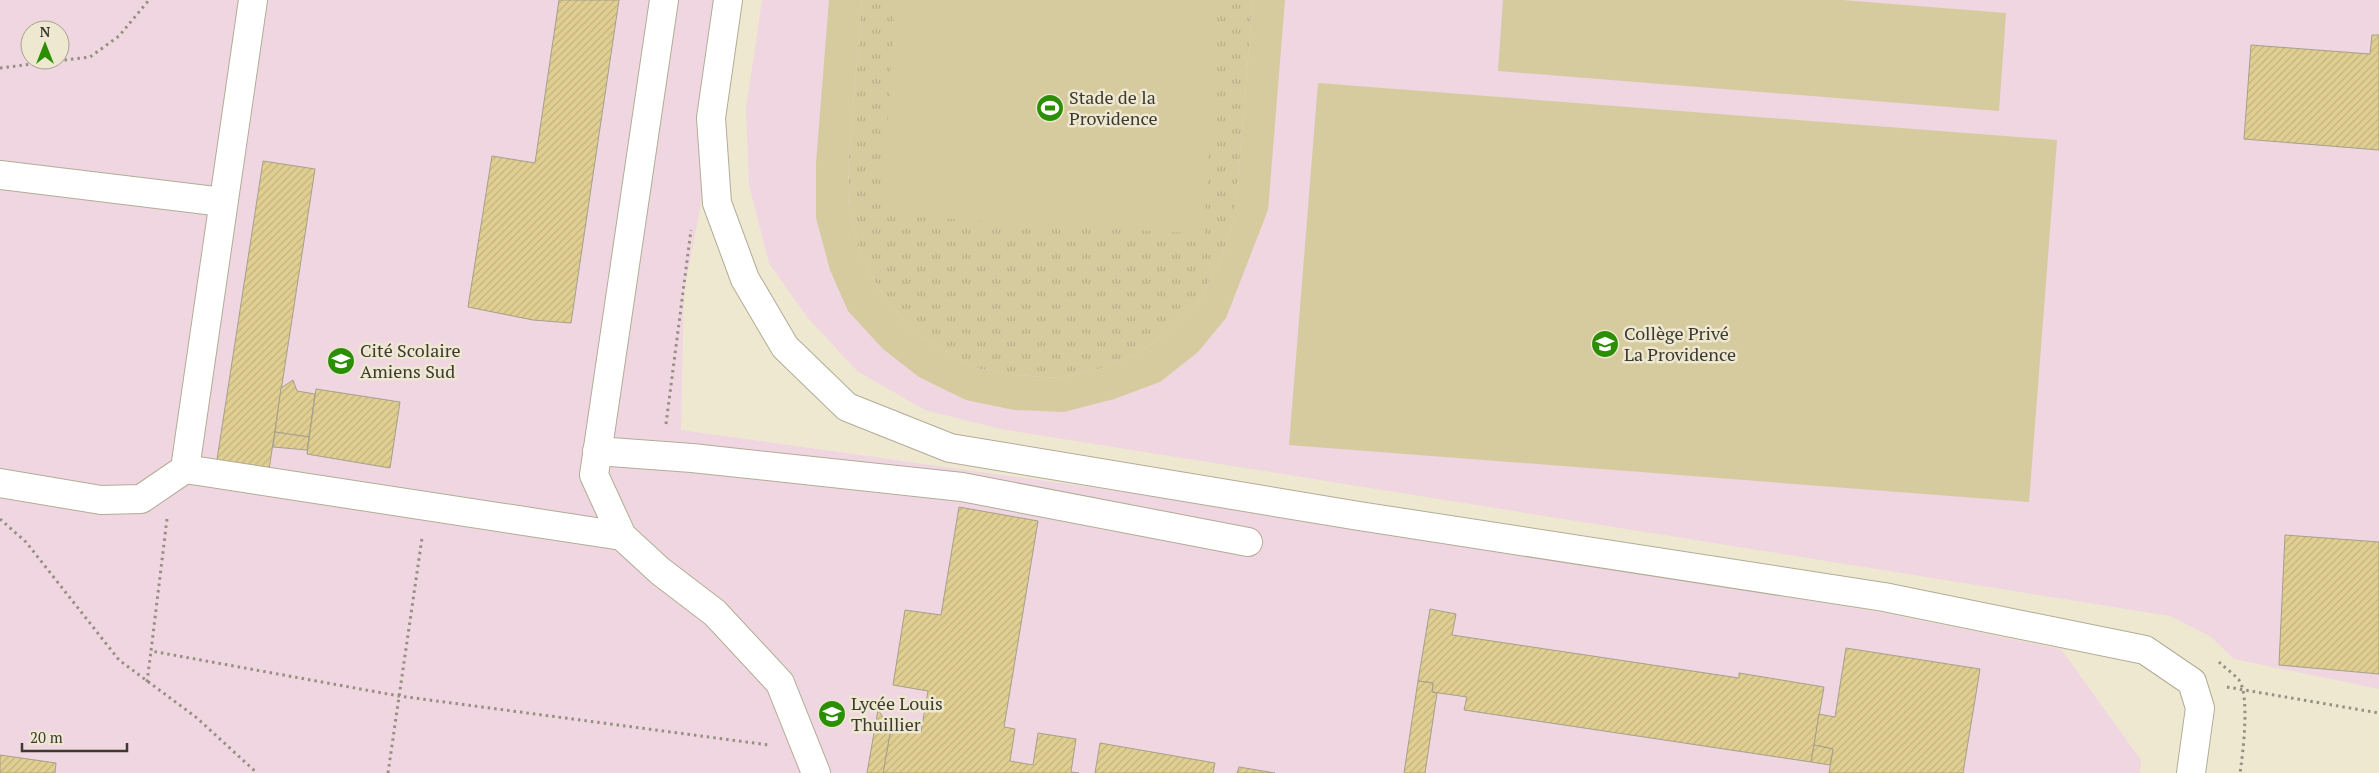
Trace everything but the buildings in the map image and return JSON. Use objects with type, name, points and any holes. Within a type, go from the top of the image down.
[{"type":"lane","points":[[179,474],[223,202],[252,0]]},
{"type":"lane","points":[[664,0],[594,475],[622,536],[660,571],[716,613],[780,683],[812,761]]},
{"type":"lane","points":[[728,0],[711,118],[717,203],[745,279],[785,347],[847,407],[950,448],[1350,515],[1884,597],[2145,650],[2192,682],[2200,708],[2191,773]]},
{"type":"lane","points":[[0,175],[223,202]]},
{"type":"lane","points":[[597,451],[692,458],[962,487],[1248,542]]},
{"type":"lane","points":[[0,483],[101,500],[141,499],[179,474],[426,506],[622,536]]},
{"type":"path","points":[[0,68],[90,57],[119,36],[149,0]]},
{"type":"path","points":[[662,457],[692,225]]},
{"type":"path","points":[[147,682],[150,651],[179,474]]},
{"type":"path","points":[[388,773],[426,506]]},
{"type":"path","points":[[0,519],[26,542],[119,660],[197,718],[257,773]]},
{"type":"path","points":[[150,651],[399,696],[812,761]]},
{"type":"path","points":[[2214,658],[2239,680],[2244,690],[2244,746],[2240,773]]},
{"type":"path","points":[[2192,682],[2379,713]]},
{"type":"shaded area","name":"Cité Scolaire Amiens Sud","points":[[0,0],[740,0],[684,292],[681,430],[1203,503],[1880,612],[2061,649],[2141,760],[2140,773],[0,773]]},
{"type":"shaded area","name":"Collège Privé La Providence","points":[[762,0],[2379,0],[2379,689],[2234,659],[2211,637],[2170,616],[1001,429],[925,410],[857,371],[807,317],[769,263],[749,185],[746,109]]},
{"type":"green space","points":[[829,0],[862,0],[848,169],[850,210],[860,254],[881,292],[911,330],[975,368],[1016,375],[1058,378],[1098,369],[1138,354],[1172,329],[1199,302],[1222,257],[1235,214],[1253,0],[1285,0],[1268,210],[1226,318],[1198,352],[1160,382],[1114,399],[1064,412],[1014,410],[966,400],[919,377],[883,349],[848,311],[830,270],[816,218],[816,163]]},
{"type":"green space","points":[[862,0],[1253,0],[1235,214],[1222,257],[1199,302],[1172,329],[1138,354],[1098,369],[1058,378],[1016,375],[975,368],[911,330],[881,292],[860,254],[850,210],[848,169]]},
{"type":"green space","name":"Stade de la Providence","points":[[895,0],[1218,0],[1204,234],[882,215]]},
{"type":"green space","points":[[1503,0],[1842,0],[2006,13],[1999,111],[1498,71]]},
{"type":"green space","points":[[1318,83],[2057,140],[2029,502],[1289,445]]},
{"type":"place","name":"Stade de la Providence","points":[[1050,108]]},
{"type":"place","name":"Collège Privé La Providence","points":[[1605,344]]},
{"type":"place","name":"Cité Scolaire Amiens Sud","points":[[341,361]]},
{"type":"place","name":"Lycée Louis Thuillier","points":[[832,714]]}]
